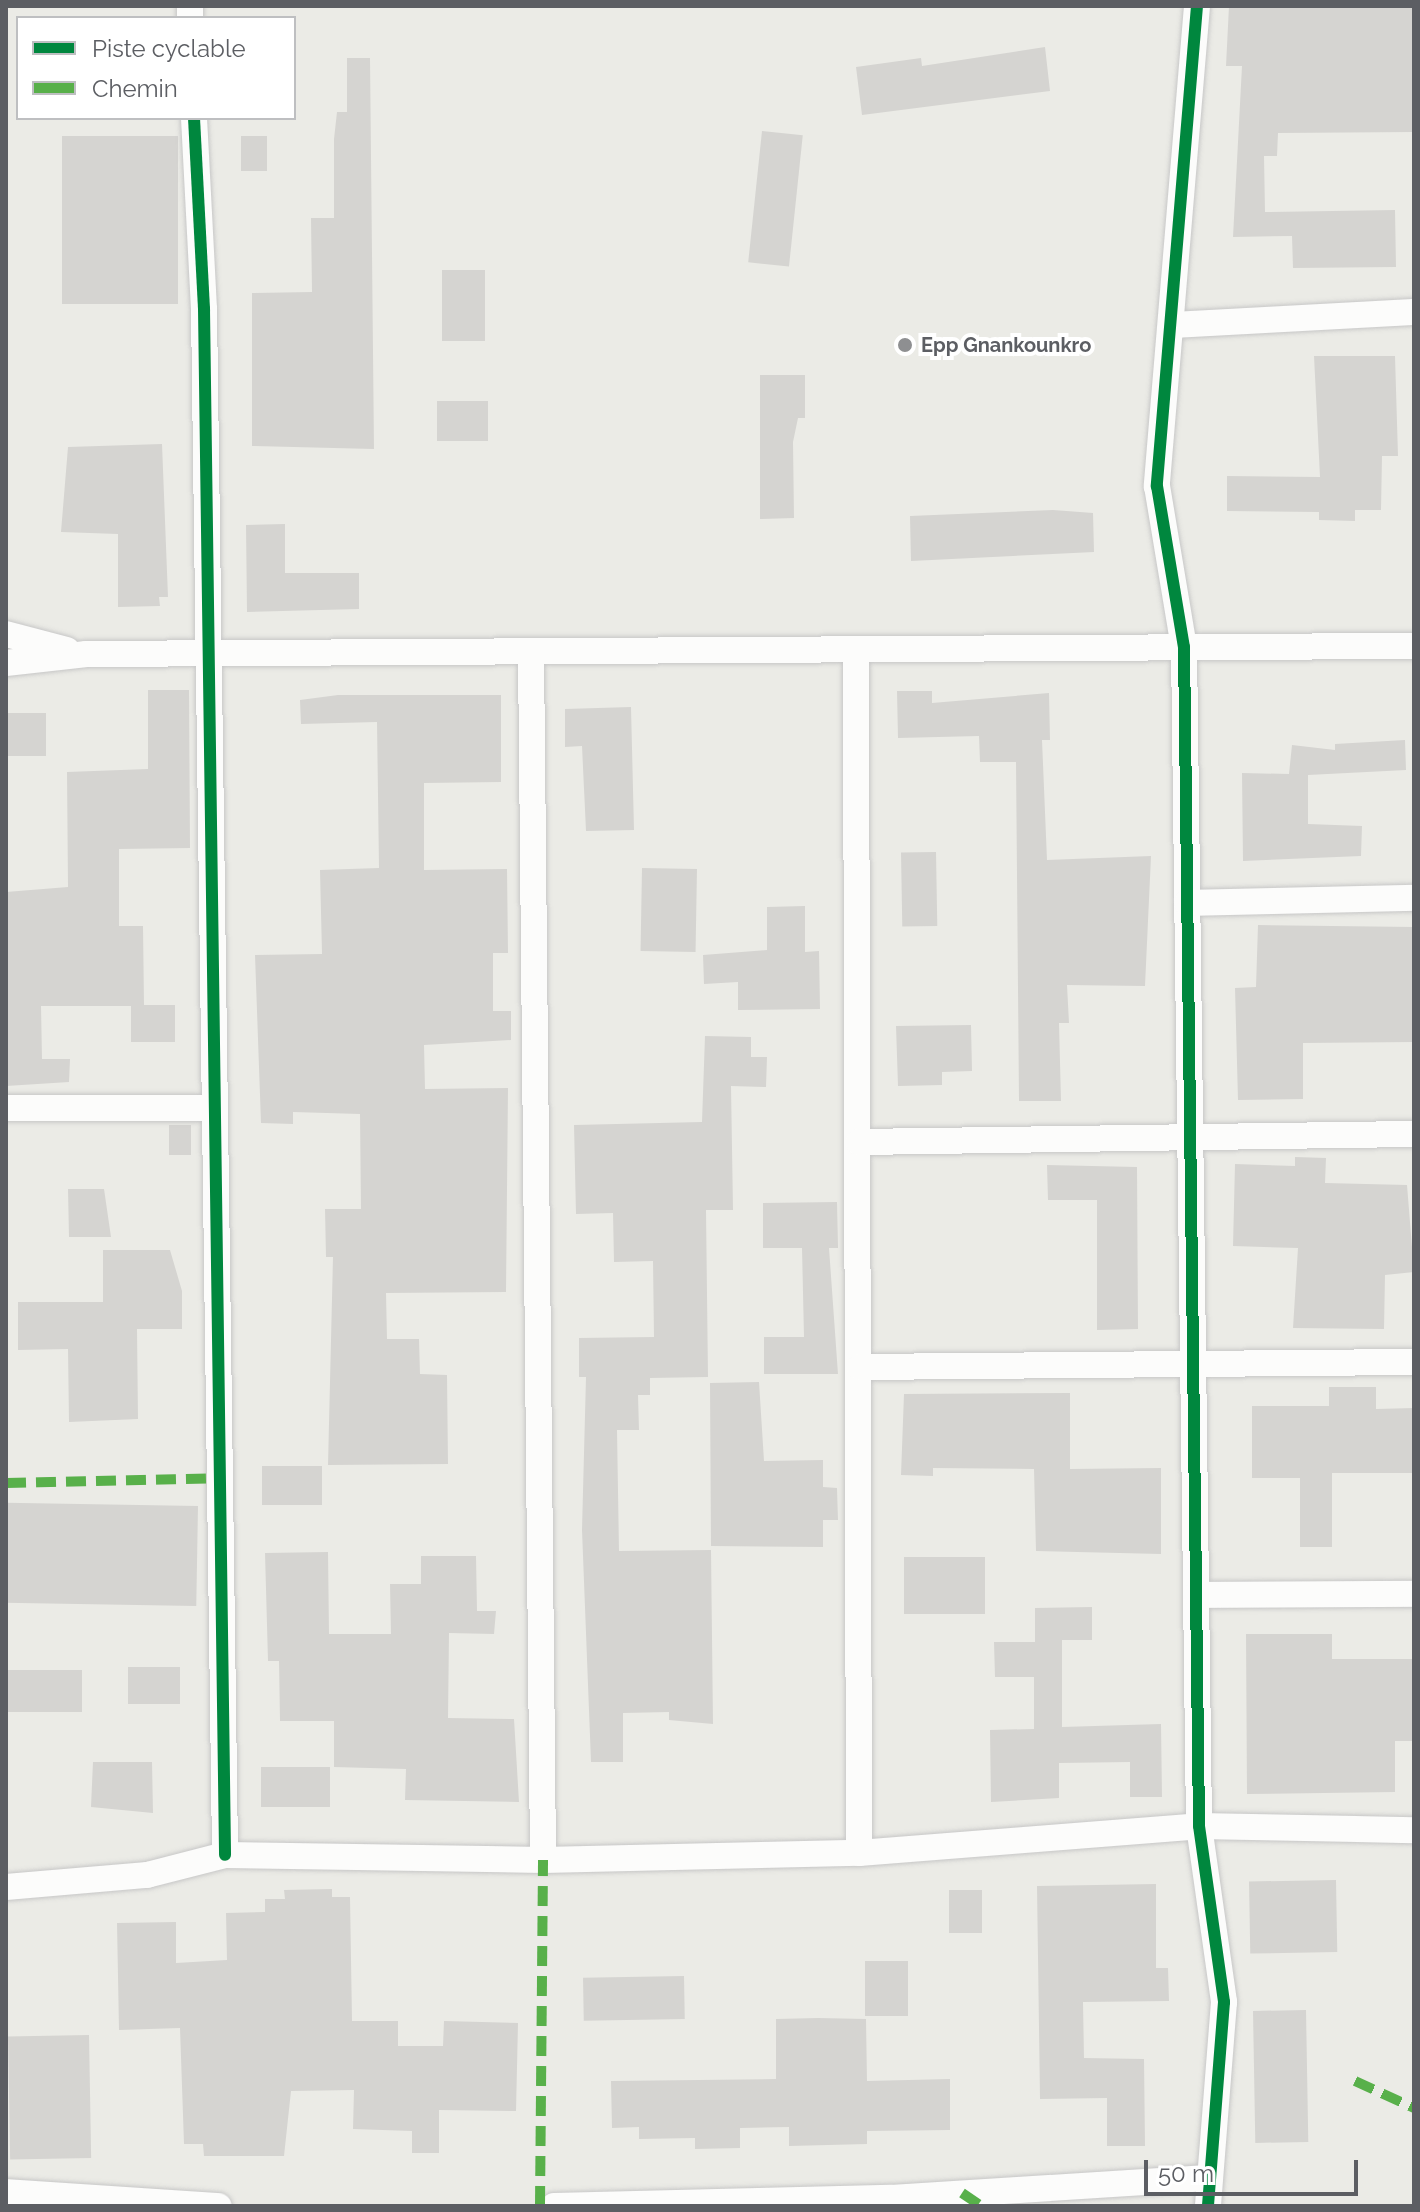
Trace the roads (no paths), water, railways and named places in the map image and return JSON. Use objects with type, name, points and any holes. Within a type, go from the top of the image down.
[{"type":"street","points":[[1197,6],[1157,486],[1184,647],[1199,1826],[1224,2002],[1221,2091],[1207,2178],[1208,2206]]},
{"type":"street","points":[[194,120],[204,309],[225,1855]]},
{"type":"street","points":[[1172,325],[1414,312]]},
{"type":"street","points":[[6,634],[86,654]]},
{"type":"street","points":[[6,663],[86,654],[1414,646]]},
{"type":"street","points":[[856,649],[859,1853]]},
{"type":"street","points":[[531,652],[543,1860]]},
{"type":"street","points":[[1187,903],[1414,898]]},
{"type":"street","points":[[6,1108],[214,1108]]},
{"type":"street","points":[[859,1142],[1191,1140],[1414,1134]]},
{"type":"street","points":[[860,1367],[1414,1362]]},
{"type":"street","points":[[1196,1595],[1414,1594]]},
{"type":"street","points":[[6,1887],[147,1875],[225,1855],[543,1860],[859,1853],[1199,1826],[1414,1830]]},
{"type":"street","points":[[554,2206],[891,2202],[1207,2178]]},
{"type":"street","points":[[6,2192],[219,2206]]},
{"type":"place","name":"Epp Gnankounkro","points":[[905,345]]}]
